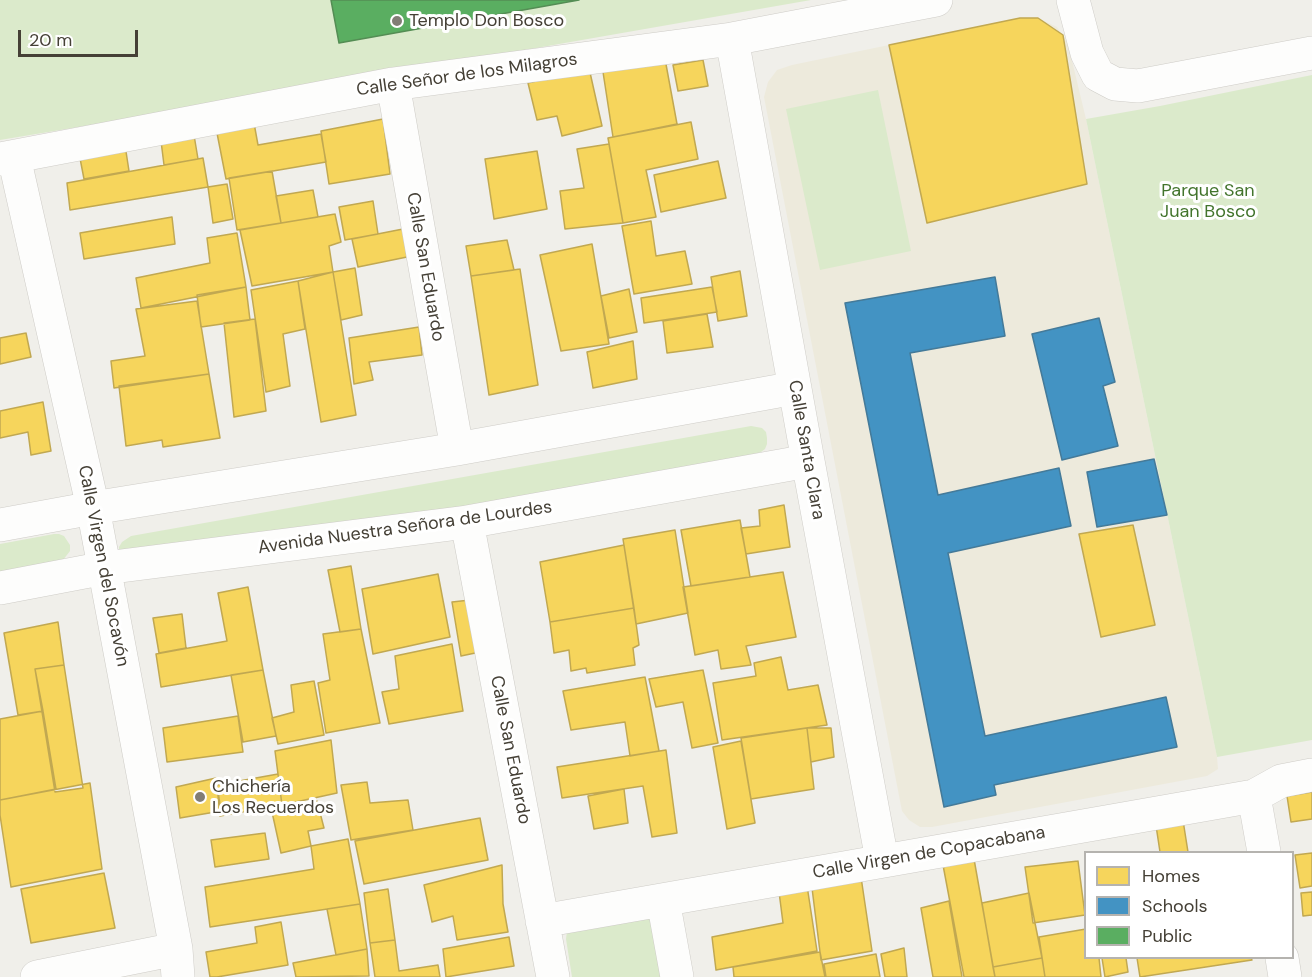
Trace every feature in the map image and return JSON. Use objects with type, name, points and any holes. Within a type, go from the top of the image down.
[{"type":"street","name":"Calle Señor de los Milagros","points":[[7,158],[393,84],[732,39],[936,0]]},
{"type":"street","points":[[1072,0],[1087,53],[1098,75],[1115,84],[1138,86],[1312,53]]},
{"type":"street","name":"Calle Santa Clara","points":[[732,39],[882,860]]},
{"type":"street","name":"Calle San Eduardo","points":[[393,84],[457,449]]},
{"type":"street","name":"Calle Virgen del Socavón","points":[[7,158],[93,508],[177,963]]},
{"type":"street","points":[[0,525],[457,449],[795,388]]},
{"type":"street","name":"Avenida Nuestra Señora de Lourdes","points":[[0,588],[105,568],[467,522],[808,461]]},
{"type":"street","name":"Calle San Eduardo","points":[[467,522],[553,977]]},
{"type":"street","name":"Calle Virgen de Copacabana","points":[[542,921],[1254,796],[1281,781],[1312,775]]},
{"type":"street","points":[[1254,796],[1264,851]]},
{"type":"street","points":[[663,900],[677,977]]},
{"type":"street","points":[[1282,959],[1285,977]]},
{"type":"street","points":[[37,977],[177,963]]},
{"type":"shaded area","points":[[1020,18],[1038,18],[1057,27],[1068,44],[1086,119],[1218,769],[1207,776],[932,827],[920,827],[909,820],[902,811],[764,97],[768,82],[777,70],[792,65]]},
{"type":"green space","points":[[0,0],[811,0],[0,140]]},
{"type":"green space","name":"Parque San Juan Bosco","points":[[1312,75],[1312,740],[1217,757],[1086,119]]},
{"type":"green space","points":[[878,90],[911,251],[820,270],[786,109]]},
{"type":"green space","points":[[751,426],[762,428],[766,432],[765,449],[756,454],[135,565],[119,553],[122,542],[131,536]]},
{"type":"green space","points":[[54,534],[64,536],[70,545],[70,551],[63,560],[0,572],[0,544]]},
{"type":"green space","points":[[650,918],[661,977],[572,977],[566,939],[567,931]]},
{"type":"building: Homes","points":[[1020,18],[1038,18],[1063,35],[1087,184],[927,223],[889,45]]},
{"type":"building: Homes","points":[[663,48],[677,124],[613,137],[601,59]]},
{"type":"building: Homes","points":[[703,60],[708,86],[678,91],[673,65]]},
{"type":"building: Homes","points":[[589,68],[602,126],[562,136],[557,116],[537,120],[528,83]]},
{"type":"building: Homes","points":[[383,119],[390,174],[329,184],[321,131]]},
{"type":"building: Homes","points":[[691,122],[698,159],[646,170],[656,217],[623,223],[608,138]]},
{"type":"building: Homes","points":[[254,123],[258,145],[321,134],[326,162],[226,179],[216,128]]},
{"type":"building: Homes","points":[[194,135],[198,159],[164,165],[161,141]]},
{"type":"building: Homes","points":[[609,144],[623,223],[565,229],[560,191],[584,188],[577,149]]},
{"type":"building: Homes","points":[[125,145],[129,171],[84,179],[79,153]]},
{"type":"building: Homes","points":[[537,151],[547,209],[494,219],[485,159]]},
{"type":"building: Homes","points":[[203,158],[208,187],[70,210],[67,183]]},
{"type":"building: Homes","points":[[718,161],[726,198],[661,212],[654,175]]},
{"type":"building: Homes","points":[[272,171],[281,223],[237,230],[229,178]]},
{"type":"building: Homes","points":[[227,184],[233,219],[213,223],[208,187]]},
{"type":"building: Homes","points":[[313,190],[318,217],[281,223],[276,196]]},
{"type":"building: Homes","points":[[373,201],[378,234],[345,240],[339,207]]},
{"type":"building: Homes","points":[[335,214],[341,242],[329,246],[333,272],[252,286],[240,230]]},
{"type":"building: Homes","points":[[172,217],[175,244],[84,259],[80,233]]},
{"type":"building: Homes","points":[[651,221],[656,256],[685,251],[692,284],[634,294],[622,226]]},
{"type":"building: Homes","points":[[403,229],[407,257],[358,267],[352,239]]},
{"type":"building: Homes","points":[[237,233],[246,287],[141,308],[136,278],[210,263],[207,238]]},
{"type":"building: Homes","points":[[507,240],[514,270],[471,276],[466,246]]},
{"type":"building: Homes","points":[[592,244],[609,344],[561,351],[540,255]]},
{"type":"building: Homes","points":[[355,268],[362,315],[341,320],[333,272]]},
{"type":"building: Homes","points":[[520,269],[538,385],[489,395],[471,276]]},
{"type":"building: Homes","points":[[740,271],[747,316],[718,321],[711,277]]},
{"type":"building: Homes","points":[[333,272],[356,415],[321,422],[298,281]]},
{"type":"building: Homes","points":[[298,281],[305,329],[283,334],[290,386],[266,392],[251,290]]},
{"type":"building: Homes","points":[[246,287],[250,320],[201,327],[197,295]]},
{"type":"building: Homes","points":[[712,287],[717,312],[644,323],[641,298]]},
{"type":"building: Homes","points":[[629,289],[637,332],[609,338],[601,296]]},
{"type":"building: Homes","points":[[197,301],[209,374],[114,388],[111,361],[145,356],[136,309]]},
{"type":"building: Homes","points":[[707,314],[713,347],[667,353],[663,321]]},
{"type":"building: Homes","points":[[255,319],[266,411],[234,417],[224,323]]},
{"type":"building: Homes","points":[[419,327],[422,355],[369,362],[373,380],[354,384],[349,338]]},
{"type":"building: Homes","points":[[26,333],[31,357],[0,364],[0,338]]},
{"type":"building: Homes","points":[[633,341],[637,379],[593,388],[587,352]]},
{"type":"building: Homes","points":[[209,374],[220,438],[163,447],[162,440],[126,446],[119,386]]},
{"type":"building: Homes","points":[[43,402],[51,451],[31,455],[28,432],[0,438],[0,411]]},
{"type":"building: Homes","points":[[784,505],[790,547],[746,554],[741,528],[760,526],[759,510]]},
{"type":"building: Homes","points":[[740,520],[750,577],[691,586],[681,530]]},
{"type":"building: Homes","points":[[1133,525],[1155,625],[1101,637],[1079,534]]},
{"type":"building: Homes","points":[[675,530],[688,613],[636,624],[623,539]]},
{"type":"building: Homes","points":[[624,545],[634,608],[550,622],[540,562]]},
{"type":"building: Homes","points":[[351,566],[361,629],[340,632],[328,570]]},
{"type":"building: Homes","points":[[783,572],[796,637],[746,646],[751,665],[721,669],[718,650],[695,655],[683,587]]},
{"type":"building: Homes","points":[[438,574],[450,637],[373,654],[362,589]]},
{"type":"building: Homes","points":[[248,587],[263,670],[161,687],[156,654],[227,641],[218,593]]},
{"type":"building: Homes","points":[[470,600],[480,652],[461,656],[452,602]]},
{"type":"building: Homes","points":[[634,608],[639,645],[633,648],[635,665],[587,673],[586,668],[571,671],[569,650],[554,653],[550,622]]},
{"type":"building: Homes","points":[[182,614],[186,648],[159,653],[153,618]]},
{"type":"building: Homes","points":[[58,622],[64,665],[35,669],[43,711],[18,715],[4,633]]},
{"type":"building: Homes","points":[[361,629],[380,723],[326,733],[318,683],[330,680],[323,634]]},
{"type":"building: Homes","points":[[452,644],[463,711],[389,724],[382,692],[399,689],[395,656]]},
{"type":"building: Homes","points":[[781,657],[788,690],[818,685],[827,725],[722,740],[713,683],[756,676],[754,663]]},
{"type":"building: Homes","points":[[64,665],[83,788],[55,792],[35,669]]},
{"type":"building: Homes","points":[[263,670],[276,736],[243,742],[231,675]]},
{"type":"building: Homes","points":[[703,670],[718,743],[692,748],[683,702],[656,707],[649,679]]},
{"type":"building: Homes","points":[[645,677],[659,751],[630,756],[625,722],[571,730],[563,691]]},
{"type":"building: Homes","points":[[314,681],[324,735],[278,744],[272,718],[294,712],[291,685]]},
{"type":"building: Homes","points":[[43,711],[56,789],[0,800],[0,719]]},
{"type":"building: Homes","points":[[238,716],[243,752],[167,762],[163,728]]},
{"type":"building: Homes","points":[[807,728],[814,789],[751,799],[741,738]]},
{"type":"building: Homes","points":[[807,728],[831,728],[834,757],[811,762]]},
{"type":"building: Homes","points":[[331,740],[337,793],[282,805],[275,751]]},
{"type":"building: Homes","points":[[741,741],[755,823],[727,829],[713,747]]},
{"type":"building: Homes","points":[[666,750],[677,833],[652,837],[643,786],[562,798],[557,767]]},
{"type":"building: Homes","points":[[278,774],[282,805],[220,816],[217,785]]},
{"type":"building: Homes","points":[[216,778],[221,811],[180,818],[176,787]]},
{"type":"building: Homes","points":[[367,782],[370,803],[408,800],[413,830],[351,840],[341,785]]},
{"type":"building: Homes","points":[[90,783],[102,869],[11,887],[0,815],[0,800]]},
{"type":"building: Homes","points":[[624,789],[628,823],[594,829],[588,796]]},
{"type":"building: Homes","points":[[1312,792],[1312,819],[1291,822],[1287,796]]},
{"type":"building: Homes","points":[[317,801],[324,828],[308,831],[311,846],[281,853],[272,812]]},
{"type":"building: Homes","points":[[1182,814],[1188,851],[1160,851],[1155,819]]},
{"type":"building: Homes","points":[[480,818],[488,860],[364,884],[355,841]]},
{"type":"building: Homes","points":[[265,833],[269,859],[215,867],[211,840]]},
{"type":"building: Homes","points":[[348,839],[360,904],[210,927],[205,887],[314,869],[311,846]]},
{"type":"building: Homes","points":[[1312,853],[1312,886],[1300,888],[1295,855]]},
{"type":"building: Homes","points":[[974,859],[995,977],[964,977],[943,865]]},
{"type":"building: Homes","points":[[1078,861],[1084,915],[1033,923],[1025,867]]},
{"type":"building: Homes","points":[[502,865],[503,904],[508,932],[457,940],[453,916],[432,922],[424,885]]},
{"type":"building: Homes","points":[[104,873],[115,928],[31,943],[21,889]]},
{"type":"building: Homes","points":[[861,877],[872,951],[821,960],[812,888]]},
{"type":"building: Homes","points":[[806,879],[817,951],[716,970],[712,937],[783,923],[778,884]]},
{"type":"building: Homes","points":[[388,889],[395,940],[370,943],[364,893]]},
{"type":"building: Homes","points":[[1312,892],[1312,915],[1303,916],[1301,893]]},
{"type":"building: Homes","points":[[1029,893],[1042,958],[993,967],[982,903]]},
{"type":"building: Homes","points":[[949,901],[962,977],[933,977],[921,908]]},
{"type":"building: Homes","points":[[360,904],[367,949],[336,955],[327,909]]},
{"type":"building: Homes","points":[[281,922],[288,965],[210,977],[206,952],[257,943],[255,927]]},
{"type":"building: Homes","points":[[1084,929],[1084,959],[1099,959],[1101,977],[1045,977],[1039,937]]},
{"type":"building: Homes","points":[[509,937],[514,966],[446,977],[443,949]]},
{"type":"building: Homes","points":[[395,940],[399,971],[438,965],[440,977],[375,977],[370,943]]},
{"type":"building: Homes","points":[[904,948],[907,977],[885,977],[881,954]]},
{"type":"building: Homes","points":[[367,949],[369,976],[296,977],[293,963]]},
{"type":"building: Homes","points":[[820,952],[825,977],[734,977],[733,967]]},
{"type":"building: Homes","points":[[876,954],[880,977],[826,977],[824,964]]},
{"type":"building: Homes","points":[[1042,958],[1045,977],[995,977],[993,967]]},
{"type":"building: Homes","points":[[1102,959],[1126,959],[1128,972],[1105,977]]},
{"type":"building: Homes","points":[[1137,959],[1252,960],[1140,977]]},
{"type":"building: Schools","points":[[995,277],[1005,336],[910,353],[938,495],[1059,468],[1071,526],[948,553],[985,736],[1166,697],[1177,747],[994,785],[996,795],[944,807],[845,303]]},
{"type":"building: Schools","points":[[1099,318],[1115,382],[1103,386],[1118,446],[1062,460],[1032,334]]},
{"type":"building: Schools","points":[[1154,459],[1167,515],[1097,527],[1087,472]]},
{"type":"building: Public","name":"Templo Don Bosco","points":[[331,0],[579,0],[339,43]]},
{"type":"place","name":"Templo Don Bosco","points":[[397,21]]},
{"type":"place","name":"Chichería Los Recuerdos","points":[[200,797]]}]
